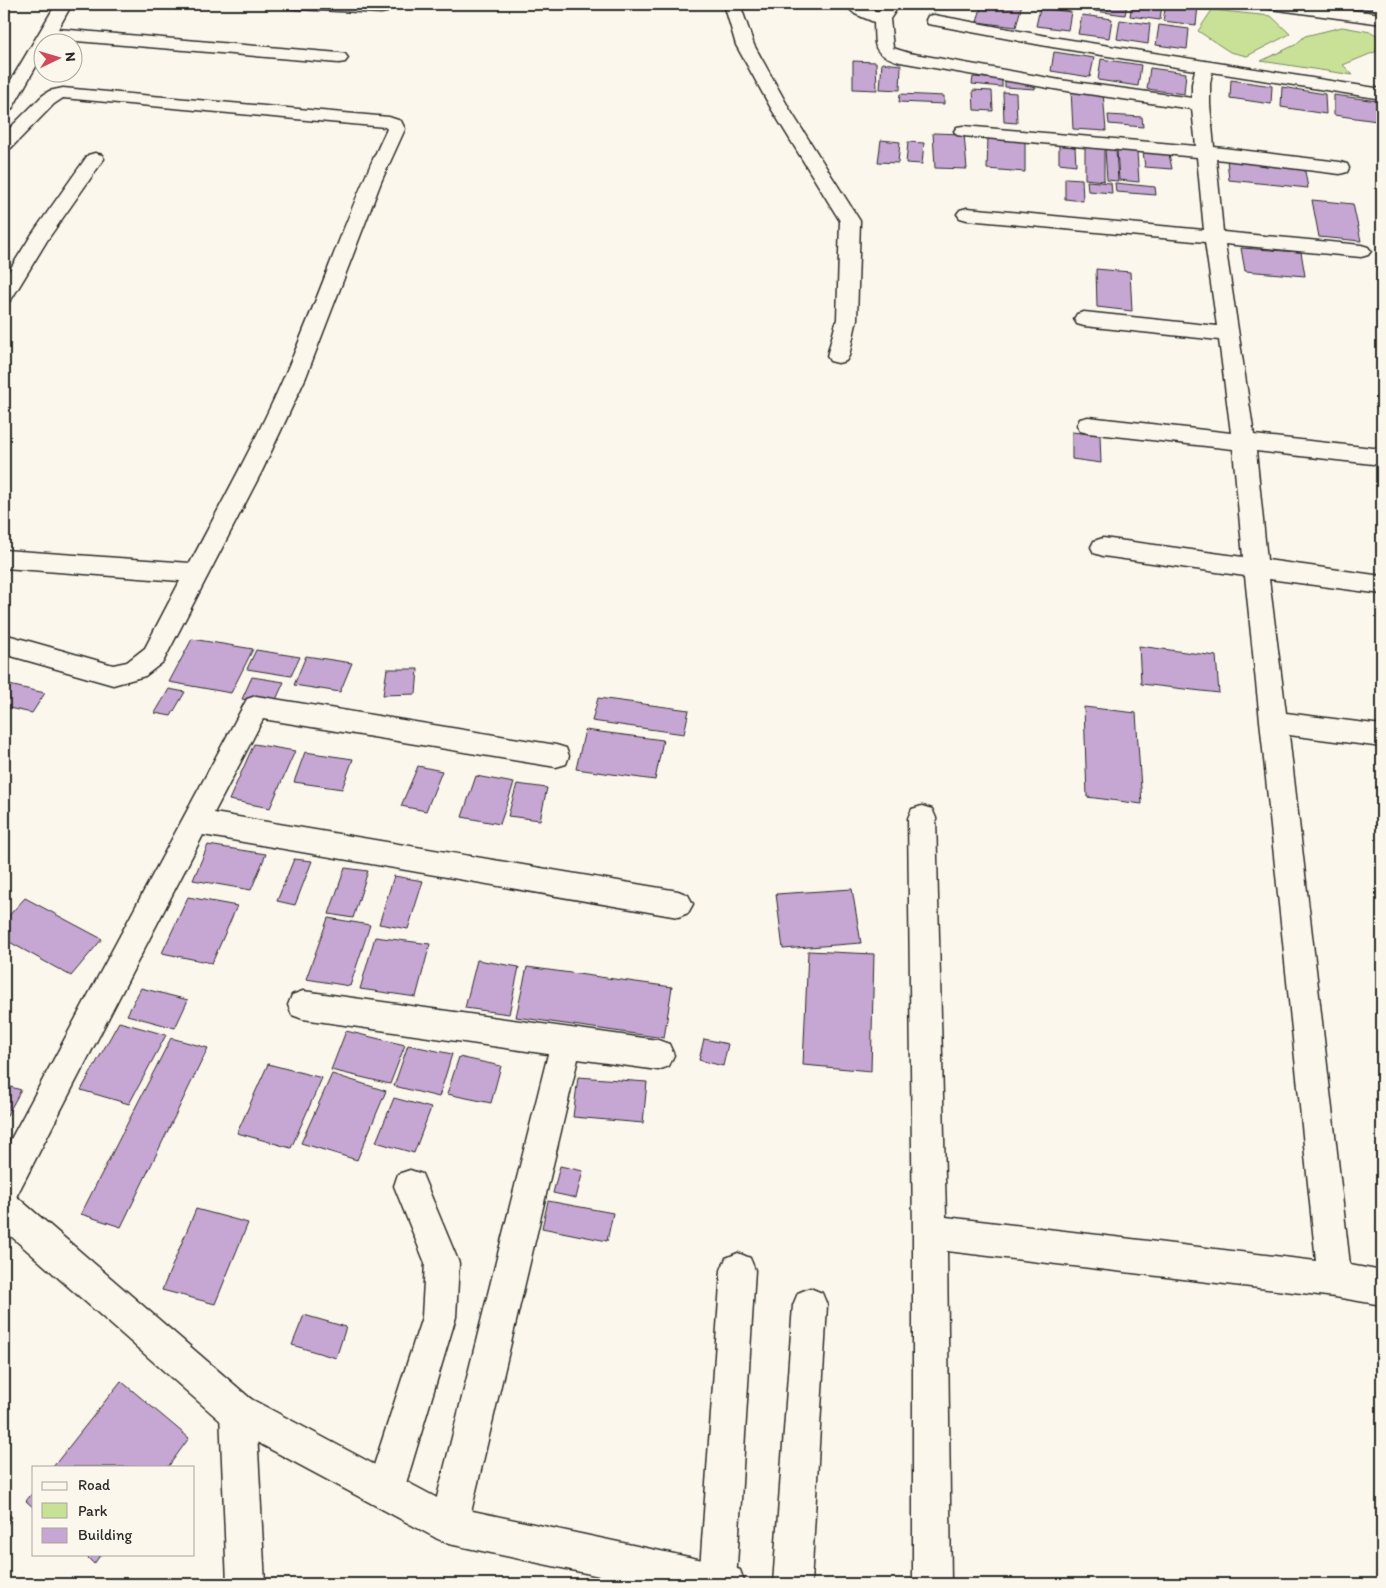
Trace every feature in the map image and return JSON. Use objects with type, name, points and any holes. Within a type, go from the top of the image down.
[{"type":"street","points":[[47,32],[64,4]]},
{"type":"street","points":[[296,4],[381,8]]},
{"type":"street","points":[[732,4],[745,45],[781,110],[850,221],[847,319],[838,356]]},
{"type":"street","points":[[852,4],[882,19]]},
{"type":"street","points":[[892,4],[882,19],[883,46],[887,52],[906,58],[1060,85],[1201,105]]},
{"type":"street","points":[[1271,4],[1382,19]]},
{"type":"street","points":[[934,20],[1052,42],[1382,94]]},
{"type":"street","points":[[82,36],[339,58]]},
{"type":"street","points":[[4,107],[32,58]]},
{"type":"street","points":[[1205,66],[1201,84],[1201,105],[1214,236],[1244,442],[1256,569],[1336,1280]]},
{"type":"street","points":[[4,144],[48,100],[56,95],[63,94],[389,122],[395,125],[396,129],[370,182],[295,377],[250,471],[154,655],[144,666],[128,673],[113,675],[4,644]]},
{"type":"street","points":[[963,131],[1206,152],[1340,168]]},
{"type":"street","points":[[4,295],[39,238],[95,159]]},
{"type":"street","points":[[967,214],[1361,251]]},
{"type":"street","points":[[1084,319],[1227,334]]},
{"type":"street","points":[[1088,425],[1382,457]]},
{"type":"street","points":[[1103,547],[1256,569],[1382,584]]},
{"type":"street","points":[[4,559],[196,573]]},
{"type":"street","points":[[4,1185],[256,707],[556,756]]},
{"type":"street","points":[[1274,722],[1382,736]]},
{"type":"street","points":[[922,818],[930,1232],[932,1584]]},
{"type":"street","points":[[196,822],[678,904]]},
{"type":"street","points":[[303,1006],[658,1055]]},
{"type":"street","points":[[450,1525],[566,1043]]},
{"type":"street","points":[[385,1490],[439,1317],[442,1263],[410,1186]]},
{"type":"street","points":[[4,1208],[238,1412],[450,1525],[721,1583],[738,1270]]},
{"type":"street","points":[[930,1232],[1336,1280],[1382,1288]]},
{"type":"street","points":[[792,1584],[810,1305]]},
{"type":"street","points":[[238,1412],[246,1584]]},
{"type":"green space","points":[[1212,10],[1271,16],[1290,34],[1247,56],[1230,52],[1198,31]]},
{"type":"green space","points":[[1342,27],[1371,32],[1382,38],[1382,49],[1343,65],[1353,75],[1261,61],[1295,45],[1305,36]]},
{"type":"building","points":[[982,4],[1022,4],[1016,27],[977,22]]},
{"type":"building","points":[[1062,4],[1092,4],[1091,9]]},
{"type":"building","points":[[1097,4],[1127,4],[1125,15],[1095,11]]},
{"type":"building","points":[[1132,4],[1162,4],[1160,20],[1130,16]]},
{"type":"building","points":[[1166,4],[1198,6],[1196,25],[1163,21]]},
{"type":"building","points":[[1344,4],[1371,4],[1372,10],[1344,6]]},
{"type":"building","points":[[1040,8],[1071,12],[1068,30],[1036,26]]},
{"type":"building","points":[[1082,15],[1112,19],[1109,38],[1078,34]]},
{"type":"building","points":[[1120,20],[1150,24],[1148,44],[1117,39]]},
{"type":"building","points":[[1159,25],[1189,29],[1187,49],[1156,45]]},
{"type":"building","points":[[1054,52],[1094,58],[1090,77],[1051,71]]},
{"type":"building","points":[[1101,59],[1141,65],[1138,86],[1098,80]]},
{"type":"building","points":[[853,61],[876,62],[877,90],[853,89]]},
{"type":"building","points":[[882,63],[901,65],[900,90],[880,89]]},
{"type":"building","points":[[1150,68],[1186,73],[1184,94],[1147,89]]},
{"type":"building","points":[[973,77],[1002,79],[1002,87],[972,84]]},
{"type":"building","points":[[1005,79],[1035,81],[1035,89],[1005,87]]},
{"type":"building","points":[[1231,80],[1272,86],[1271,104],[1230,98]]},
{"type":"building","points":[[1282,87],[1325,94],[1326,114],[1281,107]]},
{"type":"building","points":[[973,90],[992,91],[993,111],[974,110]]},
{"type":"building","points":[[1071,90],[1103,92],[1106,131],[1073,129]]},
{"type":"building","points":[[1003,92],[1016,93],[1017,123],[1004,122]]},
{"type":"building","points":[[900,94],[944,96],[944,104],[899,102]]},
{"type":"building","points":[[1334,95],[1377,101],[1377,121],[1334,115]]},
{"type":"building","points":[[1108,115],[1142,117],[1143,127],[1109,124]]},
{"type":"building","points":[[933,133],[964,134],[967,169],[935,168]]},
{"type":"building","points":[[988,137],[1025,140],[1025,172],[987,169]]},
{"type":"building","points":[[881,140],[900,142],[898,163],[878,162]]},
{"type":"building","points":[[908,142],[924,143],[922,164],[906,163]]},
{"type":"building","points":[[1059,145],[1075,147],[1076,165],[1059,163]]},
{"type":"building","points":[[1085,146],[1104,148],[1104,181],[1085,179]]},
{"type":"building","points":[[1105,149],[1116,150],[1118,181],[1107,180]]},
{"type":"building","points":[[1117,150],[1137,152],[1139,182],[1119,180]]},
{"type":"building","points":[[1143,152],[1169,154],[1172,169],[1145,167]]},
{"type":"building","points":[[1227,159],[1304,166],[1308,188],[1229,180]]},
{"type":"building","points":[[1065,178],[1082,179],[1083,201],[1065,199]]},
{"type":"building","points":[[1087,181],[1111,183],[1112,193],[1088,191]]},
{"type":"building","points":[[1115,183],[1155,187],[1156,195],[1116,192]]},
{"type":"building","points":[[1312,200],[1353,204],[1361,241],[1319,237]]},
{"type":"building","points":[[1241,248],[1301,252],[1305,276],[1245,271]]},
{"type":"building","points":[[1096,269],[1130,272],[1132,311],[1097,307]]},
{"type":"building","points":[[1072,432],[1100,435],[1101,463],[1072,459]]},
{"type":"building","points":[[192,639],[253,649],[231,693],[169,682]]},
{"type":"building","points":[[1139,646],[1216,656],[1219,693],[1141,684]]},
{"type":"building","points":[[256,650],[300,657],[291,676],[247,669]]},
{"type":"building","points":[[306,656],[352,663],[340,692],[294,685]]},
{"type":"building","points":[[387,669],[418,669],[416,694],[383,695]]},
{"type":"building","points":[[252,677],[284,682],[274,704],[242,699]]},
{"type":"building","points":[[9,685],[45,693],[32,713],[4,707],[4,693]]},
{"type":"building","points":[[169,689],[185,692],[171,716],[155,713]]},
{"type":"building","points":[[598,698],[689,710],[684,734],[592,721]]},
{"type":"building","points":[[1084,707],[1136,713],[1142,804],[1087,797]]},
{"type":"building","points":[[585,730],[663,740],[655,780],[576,769]]},
{"type":"building","points":[[254,744],[295,751],[270,808],[229,800]]},
{"type":"building","points":[[305,752],[353,759],[342,789],[294,782]]},
{"type":"building","points":[[418,766],[442,771],[426,811],[401,806]]},
{"type":"building","points":[[476,776],[514,783],[500,824],[462,817]]},
{"type":"building","points":[[517,784],[547,788],[540,820],[508,816]]},
{"type":"building","points":[[208,845],[266,854],[251,890],[193,880]]},
{"type":"building","points":[[294,859],[312,861],[295,905],[277,901]]},
{"type":"building","points":[[345,868],[368,871],[353,918],[329,914]]},
{"type":"building","points":[[394,876],[423,881],[408,929],[379,924]]},
{"type":"building","points":[[852,889],[861,943],[783,949],[776,894]]},
{"type":"building","points":[[188,897],[237,906],[212,963],[162,953]]},
{"type":"building","points":[[25,898],[102,939],[71,976],[4,939],[4,921]]},
{"type":"building","points":[[328,918],[370,925],[350,986],[306,979]]},
{"type":"building","points":[[375,937],[430,944],[416,997],[360,989]]},
{"type":"building","points":[[808,951],[874,954],[871,1071],[803,1065]]},
{"type":"building","points":[[477,960],[519,967],[509,1014],[465,1008]]},
{"type":"building","points":[[527,967],[672,987],[664,1038],[516,1017]]},
{"type":"building","points":[[141,988],[188,1000],[175,1028],[127,1015]]},
{"type":"building","points":[[119,1022],[166,1035],[129,1104],[81,1090]]},
{"type":"building","points":[[346,1031],[405,1045],[390,1084],[331,1070]]},
{"type":"building","points":[[171,1038],[208,1048],[121,1227],[81,1214]]},
{"type":"building","points":[[704,1039],[728,1044],[723,1066],[699,1060]]},
{"type":"building","points":[[408,1045],[452,1054],[439,1097],[394,1086]]},
{"type":"building","points":[[459,1057],[501,1066],[491,1103],[447,1094]]},
{"type":"building","points":[[268,1064],[322,1078],[291,1148],[237,1133]]},
{"type":"building","points":[[332,1074],[386,1091],[357,1160],[301,1143]]},
{"type":"building","points":[[578,1077],[647,1082],[643,1123],[573,1117]]},
{"type":"building","points":[[4,1085],[21,1090],[5,1119],[4,1119]]},
{"type":"building","points":[[394,1098],[431,1108],[414,1153],[376,1142]]},
{"type":"building","points":[[560,1166],[583,1171],[576,1198],[553,1193]]},
{"type":"building","points":[[548,1201],[613,1213],[607,1241],[542,1228]]},
{"type":"building","points":[[196,1209],[248,1223],[215,1304],[162,1290]]},
{"type":"building","points":[[304,1315],[346,1327],[336,1358],[292,1345]]},
{"type":"building","points":[[121,1381],[189,1438],[169,1466],[54,1466]]},
{"type":"building","points":[[32,1494],[32,1506],[26,1501]]},
{"type":"building","points":[[4,1511],[12,1517],[4,1529]]},
{"type":"building","points":[[86,1556],[100,1556],[94,1564]]}]
